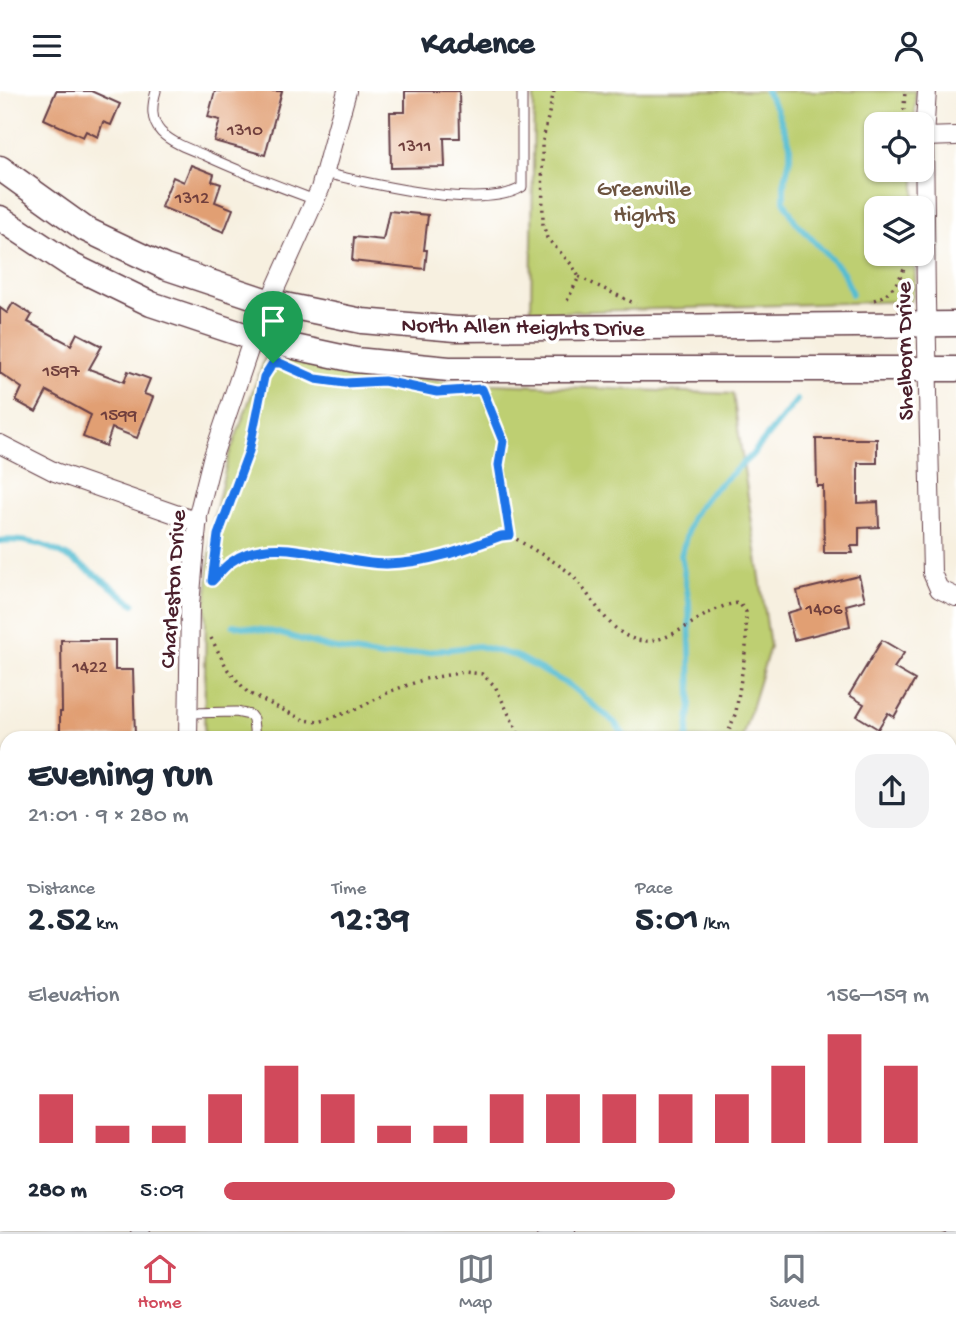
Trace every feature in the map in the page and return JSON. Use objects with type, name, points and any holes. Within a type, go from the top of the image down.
[{"type":"main road","name":"North Allen Heights Drive","points":[[0,168],[85,229],[165,267],[270,302],[362,321],[456,329],[956,324]]},
{"type":"main road","name":"North Allen Heights Drive","points":[[0,218],[71,265],[151,304],[253,338],[355,360],[449,369],[956,369]]},
{"type":"street","name":"Charleston Drive","points":[[188,731],[190,605],[198,522],[212,459],[253,338],[315,200],[347,91]]},
{"type":"street","name":"Shelborn Drive","points":[[926,112],[927,91]]},
{"type":"street","points":[[934,137],[956,136]]},
{"type":"street","name":"Shelborn Drive","points":[[924,182],[932,573],[939,589],[956,597]]},
{"type":"street","points":[[0,444],[55,472],[198,522]]},
{"type":"lane","points":[[156,91],[152,105],[153,118],[160,131],[178,144],[315,200]]},
{"type":"lane","points":[[324,173],[380,185],[472,198],[513,193],[522,187],[522,91]]},
{"type":"lane","points":[[189,713],[236,712],[250,715],[254,731]]},
{"type":"path","points":[[554,91],[542,144],[543,224],[547,238],[572,265],[579,277],[636,304]]},
{"type":"path","points":[[903,112],[905,91]]},
{"type":"path","points":[[869,302],[887,295],[900,278],[905,266]]},
{"type":"path","points":[[576,305],[565,305],[579,277]]},
{"type":"path","points":[[624,304],[648,303]]},
{"type":"path","points":[[215,558],[218,535],[249,451],[264,377],[273,363],[280,363]]},
{"type":"path","points":[[295,369],[316,379],[358,383]]},
{"type":"path","points":[[474,390],[482,389],[503,441],[499,465],[510,535]]},
{"type":"path","points":[[214,570],[212,581],[231,562],[257,549],[284,548],[367,563],[421,562],[510,535],[567,571],[595,607],[614,626],[631,637],[652,641],[674,633],[726,606],[739,603],[746,612],[747,620],[740,688],[728,731]]},
{"type":"path","points":[[211,640],[228,670],[248,693],[304,720],[319,722],[357,709],[391,691],[425,679],[464,672],[482,674],[495,686],[517,731]]},
{"type":"green space","name":"Greenville Hights","points":[[534,91],[915,91],[915,112],[864,112],[864,182],[915,182],[915,196],[864,196],[864,266],[915,266],[915,286],[911,301],[531,313]]},
{"type":"green space","points":[[266,356],[355,373],[449,382],[733,394],[770,646],[744,731],[204,731],[206,605],[213,522],[228,458]]},
{"type":"building","points":[[56,91],[91,91],[120,104],[111,125],[103,122],[98,137],[86,131],[83,137],[44,119]]},
{"type":"building","points":[[215,91],[282,91],[265,155],[214,141],[220,120],[208,117]]},
{"type":"building","points":[[405,91],[459,91],[460,138],[444,138],[445,167],[391,168],[390,112],[405,112]]},
{"type":"building","points":[[191,165],[214,174],[212,181],[221,184],[215,202],[233,209],[224,232],[161,207],[173,177],[184,182]]},
{"type":"building","points":[[389,211],[428,215],[425,269],[352,261],[354,237],[383,240]]},
{"type":"building","points":[[13,303],[32,315],[28,322],[71,345],[77,333],[102,346],[89,369],[124,382],[128,371],[150,379],[144,394],[153,397],[137,438],[112,428],[106,446],[83,437],[91,415],[47,391],[36,412],[16,401],[22,388],[0,373],[0,308],[7,313]]},
{"type":"building","points":[[816,439],[877,439],[877,463],[858,463],[858,503],[878,502],[879,527],[859,528],[859,546],[851,546],[853,553],[824,553],[823,486],[817,486]]},
{"type":"building","points":[[859,576],[865,600],[846,605],[850,626],[794,640],[787,613],[801,609],[797,591]]},
{"type":"building","points":[[61,640],[115,640],[115,670],[133,670],[135,731],[60,731]]},
{"type":"building","points":[[882,640],[904,653],[894,668],[915,680],[894,717],[888,713],[878,729],[857,716],[864,704],[849,695]]},
{"type":"waterway","points":[[766,91],[777,110],[790,144],[784,201],[795,221],[843,272],[852,294]]},
{"type":"waterway","points":[[688,731],[691,703],[689,602],[681,555],[692,516],[709,494],[751,456],[797,400]]},
{"type":"waterway","points":[[0,541],[38,544],[55,550],[89,570],[134,604]]},
{"type":"waterway","points":[[233,625],[382,657],[478,646],[516,656],[569,685],[621,731]]},
{"type":"route","points":[[273,363],[280,363],[316,379],[345,383],[384,381],[437,392],[482,389],[503,441],[499,465],[510,535],[421,562],[386,564],[284,548],[257,549],[231,562],[212,581],[218,535],[249,451],[264,377],[273,363]]}]
